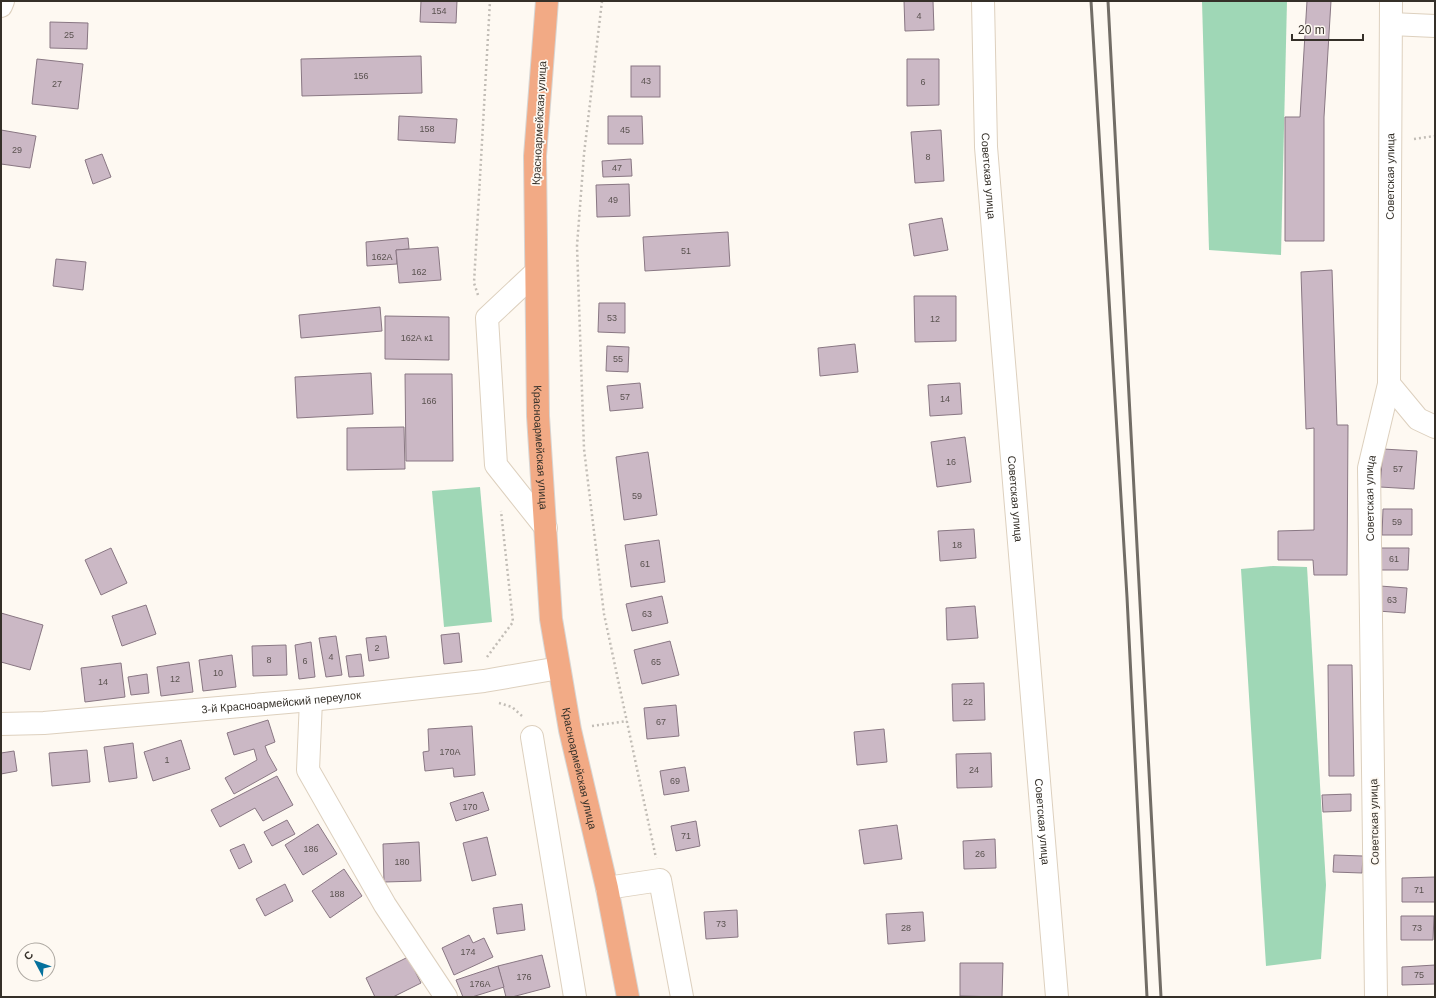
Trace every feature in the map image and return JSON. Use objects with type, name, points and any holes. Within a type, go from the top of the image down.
[{"type":"main road","name":"Красноармейская улица","points":[[547,1],[535,156],[538,416],[552,620],[570,730],[607,888],[628,997]]},
{"type":"street","points":[[1,6],[3,1]]},
{"type":"street","name":"Советская улица","points":[[983,1],[986,147],[1057,997]]},
{"type":"street","name":"Советская улица","points":[[1376,997],[1369,468],[1389,384],[1391,1]]},
{"type":"street","points":[[1391,24],[1435,26]]},
{"type":"street","points":[[536,272],[487,318],[496,465],[546,528]]},
{"type":"street","points":[[1389,384],[1418,420],[1435,427]]},
{"type":"street","name":"3-й Красноармейский переулок","points":[[1,724],[44,723],[311,700],[484,681],[559,668]]},
{"type":"street","points":[[311,700],[308,770],[385,904],[446,997]]},
{"type":"street","points":[[532,737],[575,997]]},
{"type":"street","points":[[607,888],[660,880],[682,997]]},
{"type":"path","points":[[487,318],[474,283],[490,1]]},
{"type":"path","points":[[602,1],[584,154],[577,246],[584,450],[604,614],[660,880]]},
{"type":"path","points":[[487,658],[513,622],[500,504]]},
{"type":"path","points":[[570,730],[627,721]]},
{"type":"green space","points":[[1202,1],[1287,1],[1281,255],[1209,250]]},
{"type":"green space","points":[[480,487],[492,622],[444,627],[432,491]]},
{"type":"green space","points":[[1273,566],[1307,567],[1326,885],[1321,959],[1266,966],[1241,569]]},
{"type":"building","points":[[421,1],[457,1],[456,23],[420,22]]},
{"type":"building","points":[[904,1],[933,1],[934,30],[905,31]]},
{"type":"building","points":[[1307,1],[1331,1],[1324,117],[1324,241],[1285,241],[1285,117],[1300,117]]},
{"type":"building","points":[[50,22],[88,23],[87,49],[50,48]]},
{"type":"building","points":[[421,56],[422,93],[302,96],[301,59]]},
{"type":"building","points":[[37,59],[83,64],[78,109],[32,104]]},
{"type":"building","points":[[907,59],[939,59],[939,105],[907,106]]},
{"type":"building","points":[[631,66],[660,66],[660,97],[631,97]]},
{"type":"building","points":[[399,116],[457,119],[455,143],[398,140]]},
{"type":"building","points":[[608,116],[642,116],[643,144],[608,144]]},
{"type":"building","points":[[1,130],[36,136],[30,168],[1,164]]},
{"type":"building","points":[[941,130],[944,181],[915,183],[911,132]]},
{"type":"building","points":[[102,154],[111,177],[93,184],[85,160]]},
{"type":"building","points":[[631,159],[632,176],[603,177],[602,161]]},
{"type":"building","points":[[629,184],[630,216],[597,217],[596,185]]},
{"type":"building","points":[[942,218],[948,250],[914,256],[909,224]]},
{"type":"building","points":[[728,232],[730,266],[645,271],[643,237]]},
{"type":"building","points":[[408,238],[409,249],[396,250],[397,264],[367,266],[366,242]]},
{"type":"building","points":[[438,247],[441,280],[399,283],[396,250]]},
{"type":"building","points":[[56,259],[86,262],[83,290],[53,286]]},
{"type":"building","points":[[1332,270],[1337,425],[1348,425],[1347,575],[1314,575],[1313,560],[1278,560],[1278,531],[1314,530],[1314,428],[1306,429],[1301,272]]},
{"type":"building","points":[[914,296],[956,296],[956,341],[915,342]]},
{"type":"building","points":[[599,303],[625,303],[625,333],[598,332]]},
{"type":"building","points":[[380,307],[382,331],[301,338],[299,315]]},
{"type":"building","points":[[385,316],[449,317],[449,360],[385,359]]},
{"type":"building","points":[[855,344],[858,372],[820,376],[818,348]]},
{"type":"building","points":[[607,346],[629,347],[628,372],[606,371]]},
{"type":"building","points":[[371,373],[373,414],[297,418],[295,377]]},
{"type":"building","points":[[405,374],[452,374],[453,461],[406,461]]},
{"type":"building","points":[[640,383],[643,408],[610,411],[607,386]]},
{"type":"building","points":[[960,383],[962,414],[930,416],[928,385]]},
{"type":"building","points":[[404,427],[405,469],[347,470],[347,428]]},
{"type":"building","points":[[965,437],[971,482],[937,487],[931,442]]},
{"type":"building","points":[[1383,449],[1417,451],[1414,489],[1380,487]]},
{"type":"building","points":[[648,452],[657,515],[624,520],[616,457]]},
{"type":"building","points":[[1383,509],[1412,509],[1412,535],[1382,535]]},
{"type":"building","points":[[974,529],[976,558],[940,561],[938,531]]},
{"type":"building","points":[[659,540],[665,582],[631,587],[625,545]]},
{"type":"building","points":[[111,548],[127,583],[101,595],[85,560]]},
{"type":"building","points":[[1380,548],[1409,548],[1408,570],[1380,570]]},
{"type":"building","points":[[1380,586],[1407,588],[1405,613],[1378,611]]},
{"type":"building","points":[[662,596],[668,623],[632,631],[626,604]]},
{"type":"building","points":[[146,605],[156,634],[122,646],[112,616]]},
{"type":"building","points":[[975,606],[978,638],[947,640],[946,608]]},
{"type":"building","points":[[1,613],[43,625],[30,670],[1,662]]},
{"type":"building","points":[[459,633],[462,662],[444,664],[441,635]]},
{"type":"building","points":[[336,636],[342,675],[326,677],[319,638]]},
{"type":"building","points":[[386,636],[389,658],[369,661],[366,638]]},
{"type":"building","points":[[670,641],[679,675],[642,684],[634,650]]},
{"type":"building","points":[[311,642],[315,677],[299,679],[295,645]]},
{"type":"building","points":[[286,645],[287,675],[253,676],[252,646]]},
{"type":"building","points":[[361,654],[364,676],[349,677],[346,656]]},
{"type":"building","points":[[232,655],[236,687],[203,691],[199,660]]},
{"type":"building","points":[[189,662],[193,692],[161,696],[157,667]]},
{"type":"building","points":[[121,663],[125,697],[85,702],[81,668]]},
{"type":"building","points":[[1328,665],[1352,665],[1354,776],[1329,776]]},
{"type":"building","points":[[147,674],[149,693],[131,695],[128,677]]},
{"type":"building","points":[[984,683],[985,720],[953,721],[952,684]]},
{"type":"building","points":[[676,705],[679,736],[647,739],[644,708]]},
{"type":"building","points":[[268,720],[275,742],[265,746],[277,770],[234,794],[225,778],[257,760],[254,749],[234,755],[227,733]]},
{"type":"building","points":[[472,726],[475,775],[454,777],[453,768],[425,771],[423,752],[429,751],[428,729]]},
{"type":"building","points":[[884,729],[887,762],[857,765],[854,732]]},
{"type":"building","points":[[181,740],[190,769],[153,781],[144,752]]},
{"type":"building","points":[[133,743],[137,778],[109,782],[104,747]]},
{"type":"building","points":[[87,750],[90,782],[52,786],[49,753]]},
{"type":"building","points":[[14,751],[17,771],[1,774],[1,753]]},
{"type":"building","points":[[991,753],[992,787],[957,788],[956,754]]},
{"type":"building","points":[[685,767],[689,791],[664,795],[660,771]]},
{"type":"building","points":[[277,776],[293,805],[263,821],[255,808],[220,827],[211,810]]},
{"type":"building","points":[[483,792],[489,810],[456,821],[450,803]]},
{"type":"building","points":[[1351,794],[1351,811],[1323,812],[1322,795]]},
{"type":"building","points":[[287,820],[295,834],[272,846],[264,832]]},
{"type":"building","points":[[696,821],[700,846],[676,851],[671,826]]},
{"type":"building","points":[[318,824],[337,854],[303,875],[285,845]]},
{"type":"building","points":[[897,825],[902,859],[864,864],[859,830]]},
{"type":"building","points":[[487,837],[496,875],[472,881],[463,843]]},
{"type":"building","points":[[995,839],[996,868],[964,869],[963,841]]},
{"type":"building","points":[[419,842],[421,881],[384,882],[383,844]]},
{"type":"building","points":[[244,844],[252,862],[239,869],[230,850]]},
{"type":"building","points":[[1334,855],[1363,856],[1362,873],[1333,872]]},
{"type":"building","points":[[344,869],[362,896],[330,918],[312,891]]},
{"type":"building","points":[[1435,877],[1435,902],[1402,902],[1402,878]]},
{"type":"building","points":[[285,884],[293,901],[265,916],[256,899]]},
{"type":"building","points":[[522,904],[525,930],[497,934],[493,908]]},
{"type":"building","points":[[737,910],[738,937],[706,939],[704,912]]},
{"type":"building","points":[[923,912],[925,941],[888,944],[886,914]]},
{"type":"building","points":[[1401,916],[1434,916],[1433,940],[1401,940]]},
{"type":"building","points":[[469,935],[473,943],[484,938],[493,957],[454,975],[442,948]]},
{"type":"building","points":[[542,955],[550,987],[512,997],[506,997],[498,966]]},
{"type":"building","points":[[408,957],[421,983],[393,997],[375,997],[366,978]]},
{"type":"building","points":[[960,963],[1003,963],[1002,997],[960,996]]},
{"type":"building","points":[[1435,965],[1435,984],[1402,985],[1402,967]]},
{"type":"building","points":[[498,966],[504,987],[472,997],[463,997],[456,980]]},
{"type":"railway","points":[[1091,1],[1127,597],[1147,997]]},
{"type":"railway","points":[[1108,1],[1161,997]]}]
